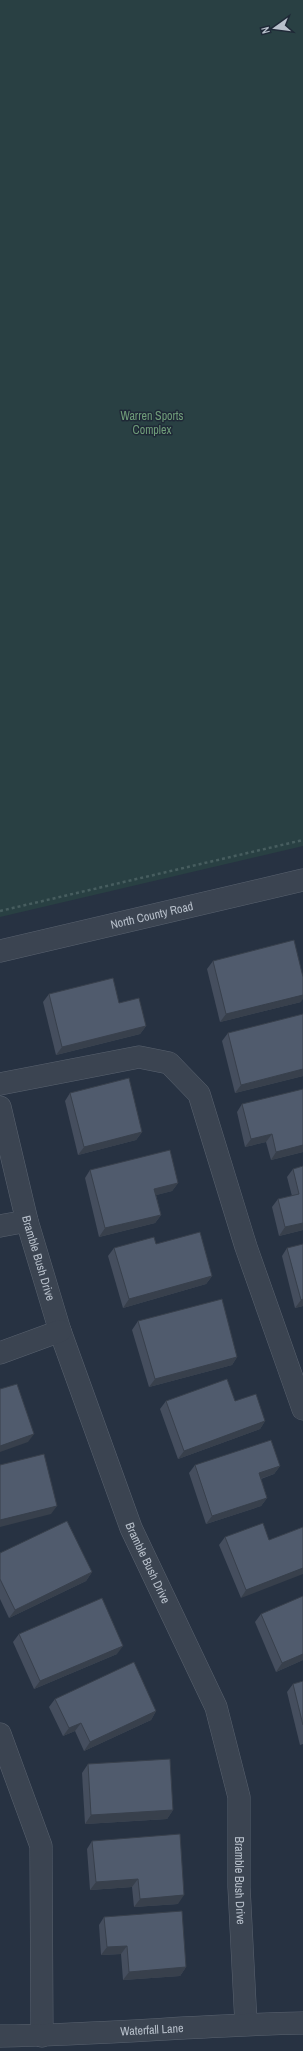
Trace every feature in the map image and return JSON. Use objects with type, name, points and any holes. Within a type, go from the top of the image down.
[{"type":"street","name":"North County Road","points":[[0,951],[303,880]]},
{"type":"street","points":[[0,1084],[139,1057],[169,1063],[199,1094],[246,1247],[303,1409]]},
{"type":"street","name":"Bramble Bush Drive","points":[[0,1107],[27,1221],[60,1331],[131,1528],[216,1707],[239,1797],[239,1887],[246,2024]]},
{"type":"street","points":[[0,1226],[27,1221]]},
{"type":"street","points":[[0,1353],[60,1331]]},
{"type":"street","points":[[0,1734],[41,1846],[42,2036]]},
{"type":"street","name":"Waterfall Lane","points":[[0,2036],[42,2036],[246,2024],[303,2023]]},
{"type":"path","points":[[0,910],[303,840]]},
{"type":"green space","name":"Warren Sports Complex","points":[[0,0],[303,0],[303,846],[0,917]]},
{"type":"building","points":[[294,940],[303,977],[303,995],[226,1014],[213,961]]},
{"type":"building","points":[[113,978],[119,1003],[139,998],[146,1026],[62,1047],[49,994]]},
{"type":"building","points":[[303,1014],[303,1069],[241,1085],[228,1033]]},
{"type":"building","points":[[129,1078],[142,1132],[84,1147],[70,1093]]},
{"type":"building","points":[[303,1089],[303,1145],[276,1152],[272,1134],[251,1139],[242,1104]]},
{"type":"building","points":[[170,1150],[178,1183],[154,1189],[161,1215],[105,1228],[90,1170]]},
{"type":"building","points":[[303,1166],[303,1223],[285,1227],[278,1199],[299,1194],[293,1169]]},
{"type":"building","points":[[200,1232],[212,1276],[129,1299],[114,1248],[154,1237],[156,1244]]},
{"type":"building","points":[[303,1244],[303,1299],[301,1300],[287,1248]]},
{"type":"building","points":[[222,1299],[237,1357],[155,1379],[138,1321]]},
{"type":"building","points":[[227,1379],[235,1401],[256,1394],[265,1421],[184,1451],[166,1401]]},
{"type":"building","points":[[17,1384],[34,1434],[0,1446],[0,1389]]},
{"type":"building","points":[[271,1440],[280,1466],[259,1473],[267,1498],[212,1516],[195,1465]]},
{"type":"building","points":[[44,1454],[57,1506],[0,1520],[0,1465]]},
{"type":"building","points":[[67,1521],[92,1572],[15,1610],[0,1579],[0,1553]]},
{"type":"building","points":[[263,1523],[269,1540],[303,1527],[303,1568],[246,1590],[225,1537]]},
{"type":"building","points":[[303,1596],[303,1654],[282,1663],[261,1614]]},
{"type":"building","points":[[102,1598],[123,1646],[40,1681],[19,1634]]},
{"type":"building","points":[[134,1662],[156,1711],[90,1742],[81,1723],[69,1728],[55,1699]]},
{"type":"building","points":[[303,1681],[303,1725],[293,1684]]},
{"type":"building","points":[[170,1759],[173,1810],[91,1815],[88,1764]]},
{"type":"building","points":[[180,1834],[184,1895],[140,1899],[138,1879],[96,1882],[92,1841]]},
{"type":"building","points":[[182,1911],[186,1967],[129,1972],[127,1946],[107,1947],[104,1917]]}]
